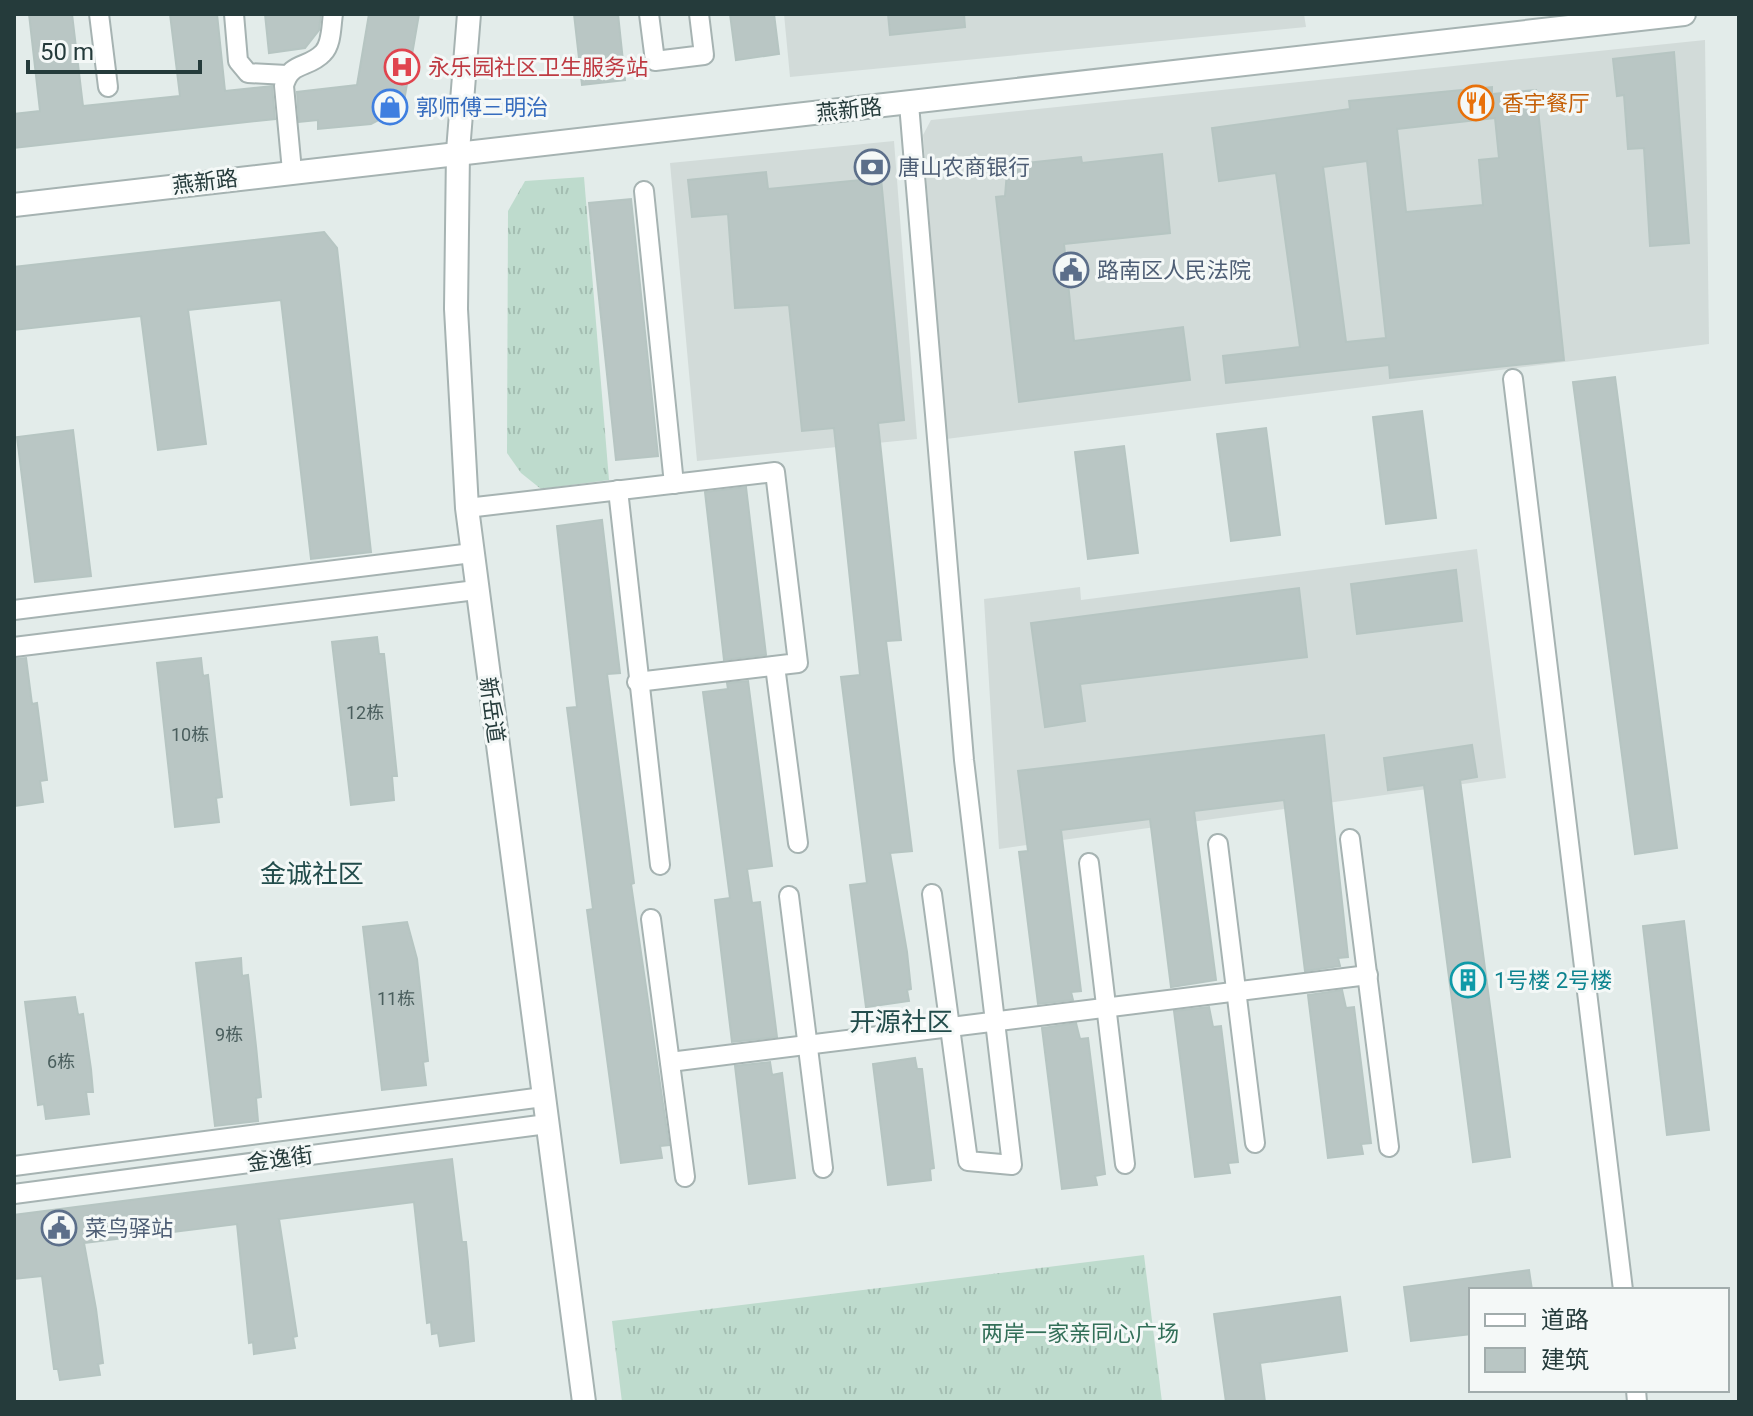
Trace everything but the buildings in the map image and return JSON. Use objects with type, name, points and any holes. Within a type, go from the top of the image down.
[{"type":"street","points":[[99,14],[108,87]]},
{"type":"street","points":[[234,14],[238,61],[248,73],[287,75]]},
{"type":"street","points":[[292,171],[284,86],[293,66],[323,53],[333,14]]},
{"type":"street","name":"新岳道","points":[[469,14],[458,151],[456,309],[467,508],[584,1402]]},
{"type":"street","points":[[649,14],[655,61],[704,55],[699,14]]},
{"type":"street","name":"燕新路","points":[[14,205],[458,151],[909,104],[1684,14]]},
{"type":"street","points":[[909,104],[964,760],[1012,1165],[968,1161],[932,894]]},
{"type":"street","points":[[644,191],[674,484]]},
{"type":"street","points":[[1513,379],[1623,1288]]},
{"type":"street","points":[[467,508],[775,472],[798,663],[637,682]]},
{"type":"street","points":[[618,490],[637,682],[660,865]]},
{"type":"street","points":[[14,610],[472,553]]},
{"type":"street","points":[[14,647],[476,590]]},
{"type":"street","points":[[775,666],[798,843]]},
{"type":"street","points":[[1350,839],[1389,1147]]},
{"type":"street","points":[[1218,844],[1255,1143]]},
{"type":"street","points":[[1089,863],[1125,1164]]},
{"type":"street","points":[[789,896],[823,1168]]},
{"type":"street","points":[[651,919],[685,1177]]},
{"type":"street","points":[[670,1062],[1368,975]]},
{"type":"street","points":[[14,1166],[543,1097]]},
{"type":"street","name":"金逸街","points":[[14,1194],[547,1124]]},
{"type":"shaded area","points":[[784,14],[1304,14],[1306,27],[790,77]]},
{"type":"shaded area","points":[[1705,40],[1709,344],[946,439],[923,135],[931,120]]},
{"type":"shaded area","points":[[894,141],[917,439],[697,461],[670,163]]},
{"type":"shaded area","points":[[1477,549],[1506,778],[999,849],[984,599],[1080,587],[1081,600]]},
{"type":"green space","points":[[584,177],[609,480],[541,489],[521,473],[507,453],[508,211],[525,181]]},
{"type":"green space","name":"两岸一家亲同心广场","points":[[1144,1255],[1162,1402],[622,1402],[612,1321]]},
{"type":"place","name":"永乐园社区卫生服务站","points":[[402,67]]},
{"type":"place","name":"香宇餐厅","points":[[1476,103]]},
{"type":"place","name":"郭师傅三明治","points":[[390,107]]},
{"type":"place","name":"唐山农商银行","points":[[872,167]]},
{"type":"place","name":"路南区人民法院","points":[[1071,270]]},
{"type":"place","name":"1号楼 2号楼","points":[[1468,980]]},
{"type":"place","name":"菜鸟驿站","points":[[59,1228]]},
{"type":"district","name":"金诚社区","points":[[312,874]]},
{"type":"district","name":"开源社区","points":[[901,1022]]}]
